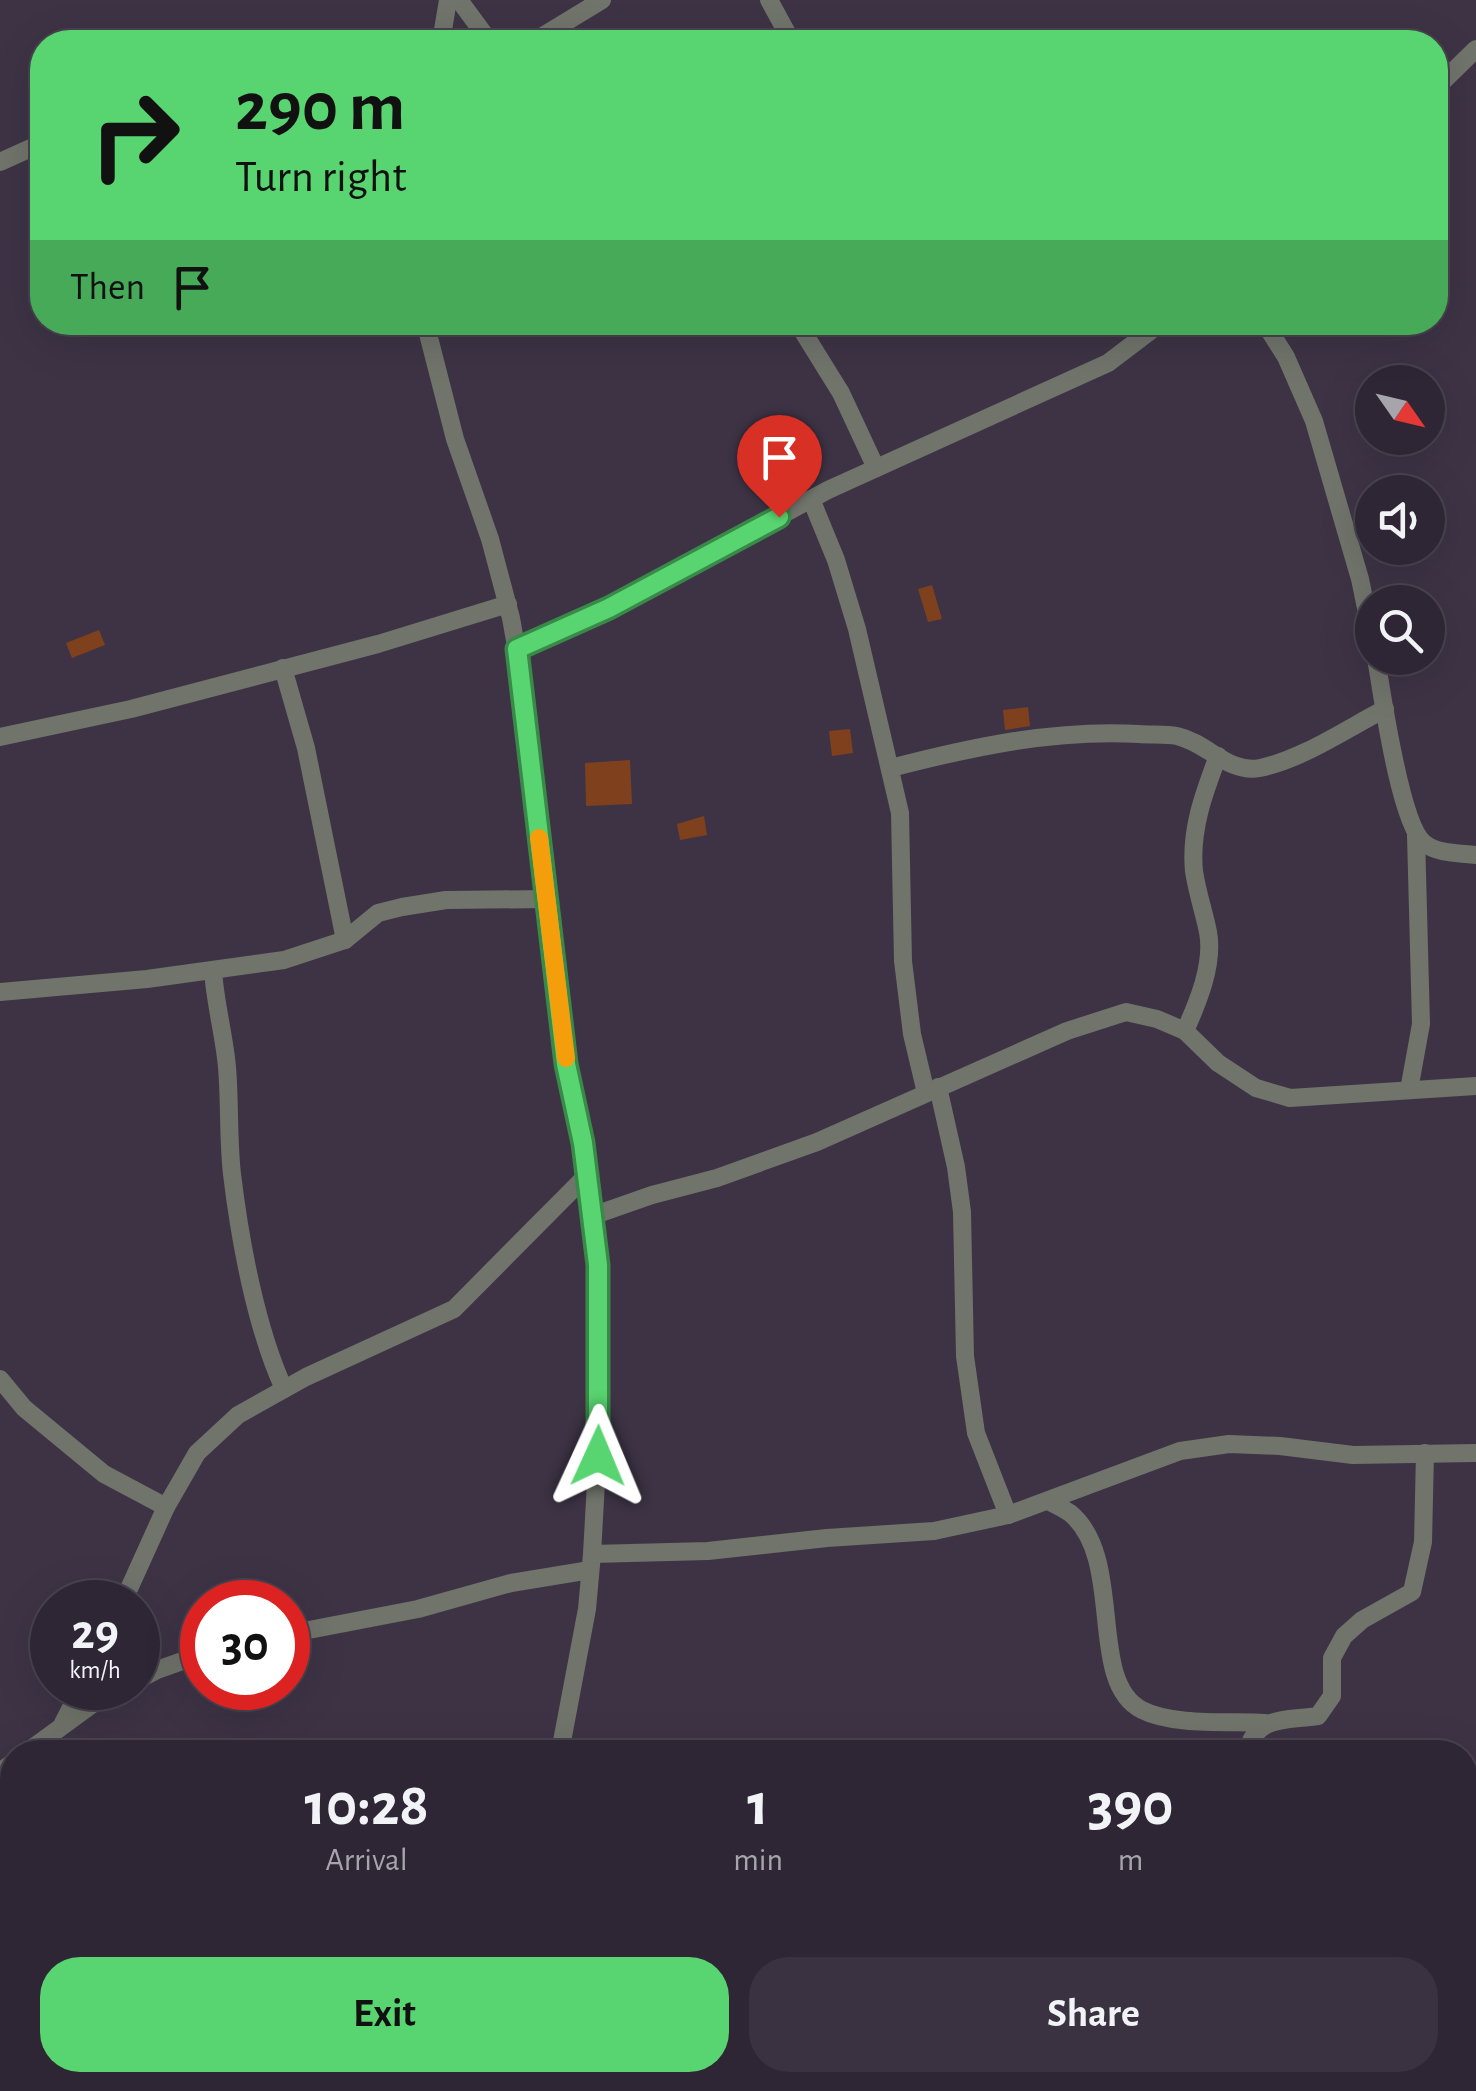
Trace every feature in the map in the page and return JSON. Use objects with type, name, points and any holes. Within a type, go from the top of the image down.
[{"type":"street","points":[[443,30],[448,0]]},
{"type":"street","points":[[459,0],[481,30]]},
{"type":"street","points":[[553,30],[602,0]]},
{"type":"street","points":[[768,0],[785,30]]},
{"type":"street","points":[[1448,76],[1476,49]]},
{"type":"street","points":[[0,162],[30,148]]},
{"type":"street","points":[[427,335],[455,439],[490,539],[517,649],[566,1064],[587,1175],[598,1265],[599,1429],[591,1562],[587,1609],[562,1740]]},
{"type":"street","points":[[805,335],[841,393],[876,468]]},
{"type":"street","points":[[517,649],[609,608],[876,468],[1108,363],[1145,335]]},
{"type":"street","points":[[1272,335],[1314,421],[1361,585]]},
{"type":"street","points":[[811,500],[836,560],[857,629],[900,813],[903,961],[912,1034],[956,1167],[962,1212],[965,1356],[976,1433],[1008,1516]]},
{"type":"street","points":[[0,736],[131,709],[378,644],[508,604]]},
{"type":"street","points":[[284,668],[306,748],[345,940]]},
{"type":"street","points":[[1379,675],[1404,798],[1416,835],[1421,1024],[1409,1090]]},
{"type":"street","points":[[891,768],[971,748],[1092,732],[1178,736],[1234,768],[1260,768],[1302,752],[1385,710]]},
{"type":"street","points":[[1184,1031],[1196,1007],[1206,967],[1209,937],[1194,868],[1196,826],[1218,756]]},
{"type":"street","points":[[1416,835],[1434,849],[1476,855]]},
{"type":"street","points":[[0,992],[284,960],[345,940],[378,914],[402,907],[446,900],[547,899]]},
{"type":"street","points":[[213,970],[214,1002],[224,1030],[232,1174],[264,1336],[284,1389]]},
{"type":"street","points":[[592,1216],[817,1142],[1067,1031],[1126,1012],[1184,1031],[1230,1072],[1256,1088],[1290,1098],[1476,1086]]},
{"type":"street","points":[[133,1580],[166,1507],[197,1453],[238,1415],[454,1308],[587,1175]]},
{"type":"street","points":[[0,1379],[24,1408],[104,1474],[166,1507]]},
{"type":"street","points":[[310,1630],[418,1609],[591,1562],[934,1531],[1008,1516],[1180,1451],[1229,1444],[1354,1455],[1476,1453]]},
{"type":"street","points":[[1050,1502],[1080,1524],[1101,1566],[1111,1657],[1119,1684],[1129,1700],[1142,1710],[1169,1718],[1265,1723],[1318,1716],[1332,1696],[1332,1658],[1344,1636],[1362,1620],[1412,1592],[1423,1542],[1425,1453]]},
{"type":"street","points":[[61,1728],[70,1710]]},
{"type":"street","points":[[44,1740],[85,1710]]},
{"type":"street","points":[[1250,1740],[1265,1723]]},
{"type":"building","points":[[932,585],[942,619],[928,622],[918,589]]},
{"type":"building","points":[[99,630],[105,645],[72,658],[66,643]]},
{"type":"building","points":[[1028,707],[1030,726],[1005,730],[1003,710]]},
{"type":"building","points":[[850,729],[853,753],[832,756],[829,731]]},
{"type":"building","points":[[630,760],[632,804],[586,806],[585,763]]},
{"type":"building","points":[[704,816],[707,835],[680,840],[677,824]]},
{"type":"slow traffic","points":[[539,838],[566,1058]]},
{"type":"route","points":[[598,1456],[598,1265],[583,1143],[566,1064],[517,649],[609,608],[779,517]]}]
